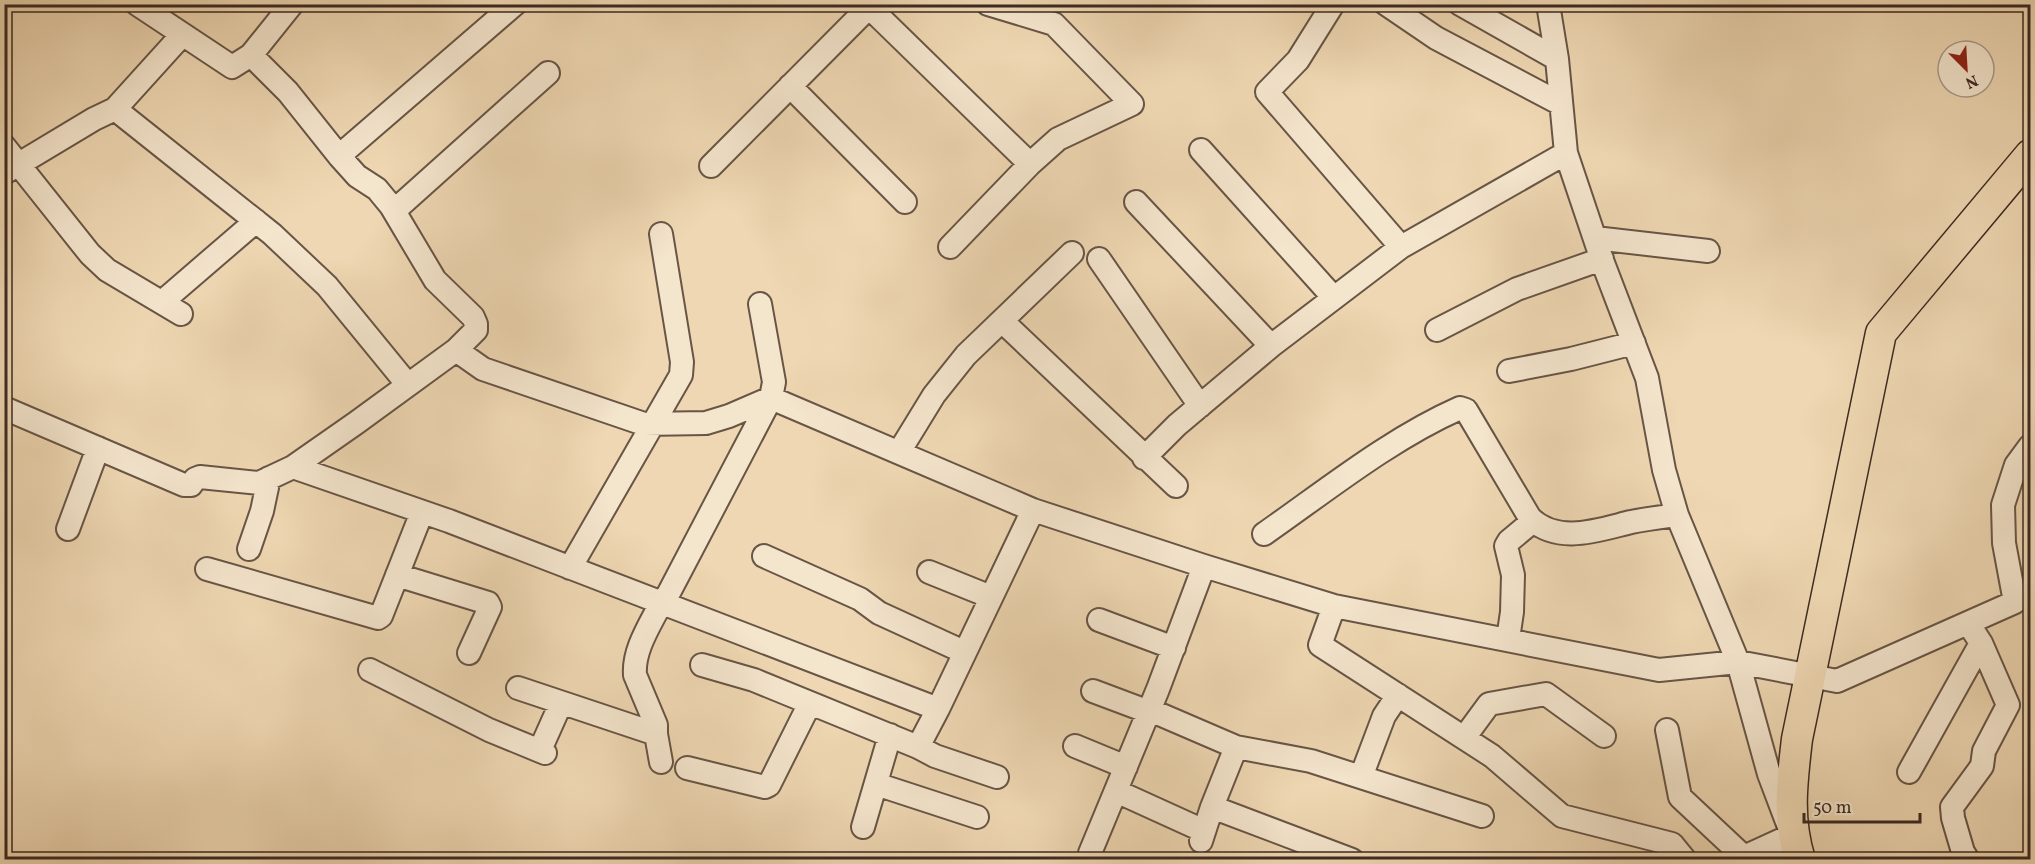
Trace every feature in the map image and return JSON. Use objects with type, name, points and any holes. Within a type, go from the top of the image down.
[{"type":"main road","points":[[1796,847],[1792,787],[1797,739],[1808,676],[1881,333],[2031,155]]},
{"type":"street","points":[[137,4],[232,68],[251,55],[282,8]]},
{"type":"street","points":[[339,156],[515,4]]},
{"type":"street","points":[[950,247],[1030,164],[1058,139],[1132,104],[1054,24],[988,4]]},
{"type":"street","points":[[1333,4],[1298,60],[1268,92],[1401,247]]},
{"type":"street","points":[[1386,4],[1436,38],[1561,104]]},
{"type":"street","points":[[1460,4],[1557,59]]},
{"type":"street","points":[[1548,4],[1557,59],[1566,153],[1598,249],[1647,378],[1664,470],[1677,515],[1738,662],[1769,774],[1796,847],[1744,857],[1680,797],[1667,730]]},
{"type":"street","points":[[711,166],[871,6],[1030,164]]},
{"type":"street","points":[[11,168],[115,109],[182,35]]},
{"type":"street","points":[[4,408],[184,486],[191,485],[195,479],[200,477],[259,483],[292,467],[456,350],[476,330],[473,317],[435,280],[394,211],[377,189],[357,176],[288,92],[251,55]]},
{"type":"street","points":[[394,211],[548,73]]},
{"type":"street","points":[[790,86],[904,202]]},
{"type":"street","points":[[115,109],[256,221],[327,286],[408,385]]},
{"type":"street","points":[[4,146],[11,168],[90,254],[107,270],[171,308],[256,221]]},
{"type":"street","points":[[1201,150],[1334,298]]},
{"type":"street","points":[[1144,458],[1177,425],[1271,346],[1401,247],[1566,153]]},
{"type":"street","points":[[1136,202],[1271,346]]},
{"type":"street","points":[[570,568],[681,375],[682,362],[661,234]]},
{"type":"street","points":[[1437,330],[1598,249],[1708,251]]},
{"type":"street","points":[[898,452],[941,387],[966,355],[1072,253]]},
{"type":"street","points":[[1099,259],[1200,406]]},
{"type":"street","points":[[661,762],[656,725],[635,675],[639,648],[771,398],[774,382],[760,304]]},
{"type":"street","points":[[1002,321],[1176,486]]},
{"type":"street","points":[[1509,371],[1571,359],[1634,343]]},
{"type":"street","points":[[456,350],[470,362],[489,372],[644,424],[706,423],[771,398],[1033,510],[1334,606],[1659,670],[1738,662],[1837,681],[2023,599],[2004,543],[2003,505],[2016,465],[2031,446]]},
{"type":"street","points":[[1264,534],[1364,464],[1437,418],[1460,408],[1466,410],[1538,526],[1561,534],[1588,533],[1677,515]]},
{"type":"street","points":[[68,529],[98,448]]},
{"type":"street","points":[[292,467],[422,512],[938,709]]},
{"type":"street","points":[[249,549],[262,511],[269,478]]},
{"type":"street","points":[[918,747],[1033,510]]},
{"type":"street","points":[[207,569],[378,618],[381,616],[422,512]]},
{"type":"street","points":[[1508,639],[1512,612],[1513,575],[1506,546],[1533,521]]},
{"type":"street","points":[[764,556],[860,598],[879,613],[964,652]]},
{"type":"street","points":[[1090,854],[1149,711],[1204,566]]},
{"type":"street","points":[[929,572],[991,597]]},
{"type":"street","points":[[397,574],[488,603],[489,607],[469,652]]},
{"type":"street","points":[[1334,606],[1320,645],[1492,756],[1562,816],[1672,844],[1685,860]]},
{"type":"street","points":[[1099,620],[1173,648]]},
{"type":"street","points":[[1968,623],[1981,644],[2008,705],[1984,751],[1982,766],[1952,807],[1955,827],[1968,860]]},
{"type":"street","points":[[1909,772],[1981,644]]},
{"type":"street","points":[[702,665],[754,680],[890,735],[935,756],[997,777]]},
{"type":"street","points":[[370,670],[489,730],[542,751],[561,703]]},
{"type":"street","points":[[518,688],[656,734]]},
{"type":"street","points":[[1093,692],[1149,711],[1236,747],[1311,761],[1482,816]]},
{"type":"street","points":[[1361,777],[1384,716],[1398,694]]},
{"type":"street","points":[[1464,738],[1489,705],[1546,694],[1604,736]]},
{"type":"street","points":[[687,768],[765,787],[769,785],[810,703]]},
{"type":"street","points":[[863,828],[890,735]]},
{"type":"street","points":[[1075,746],[1126,767]]},
{"type":"street","points":[[1116,791],[1202,836],[1236,747]]},
{"type":"street","points":[[876,784],[977,817]]},
{"type":"street","points":[[1212,807],[1352,860]]}]
